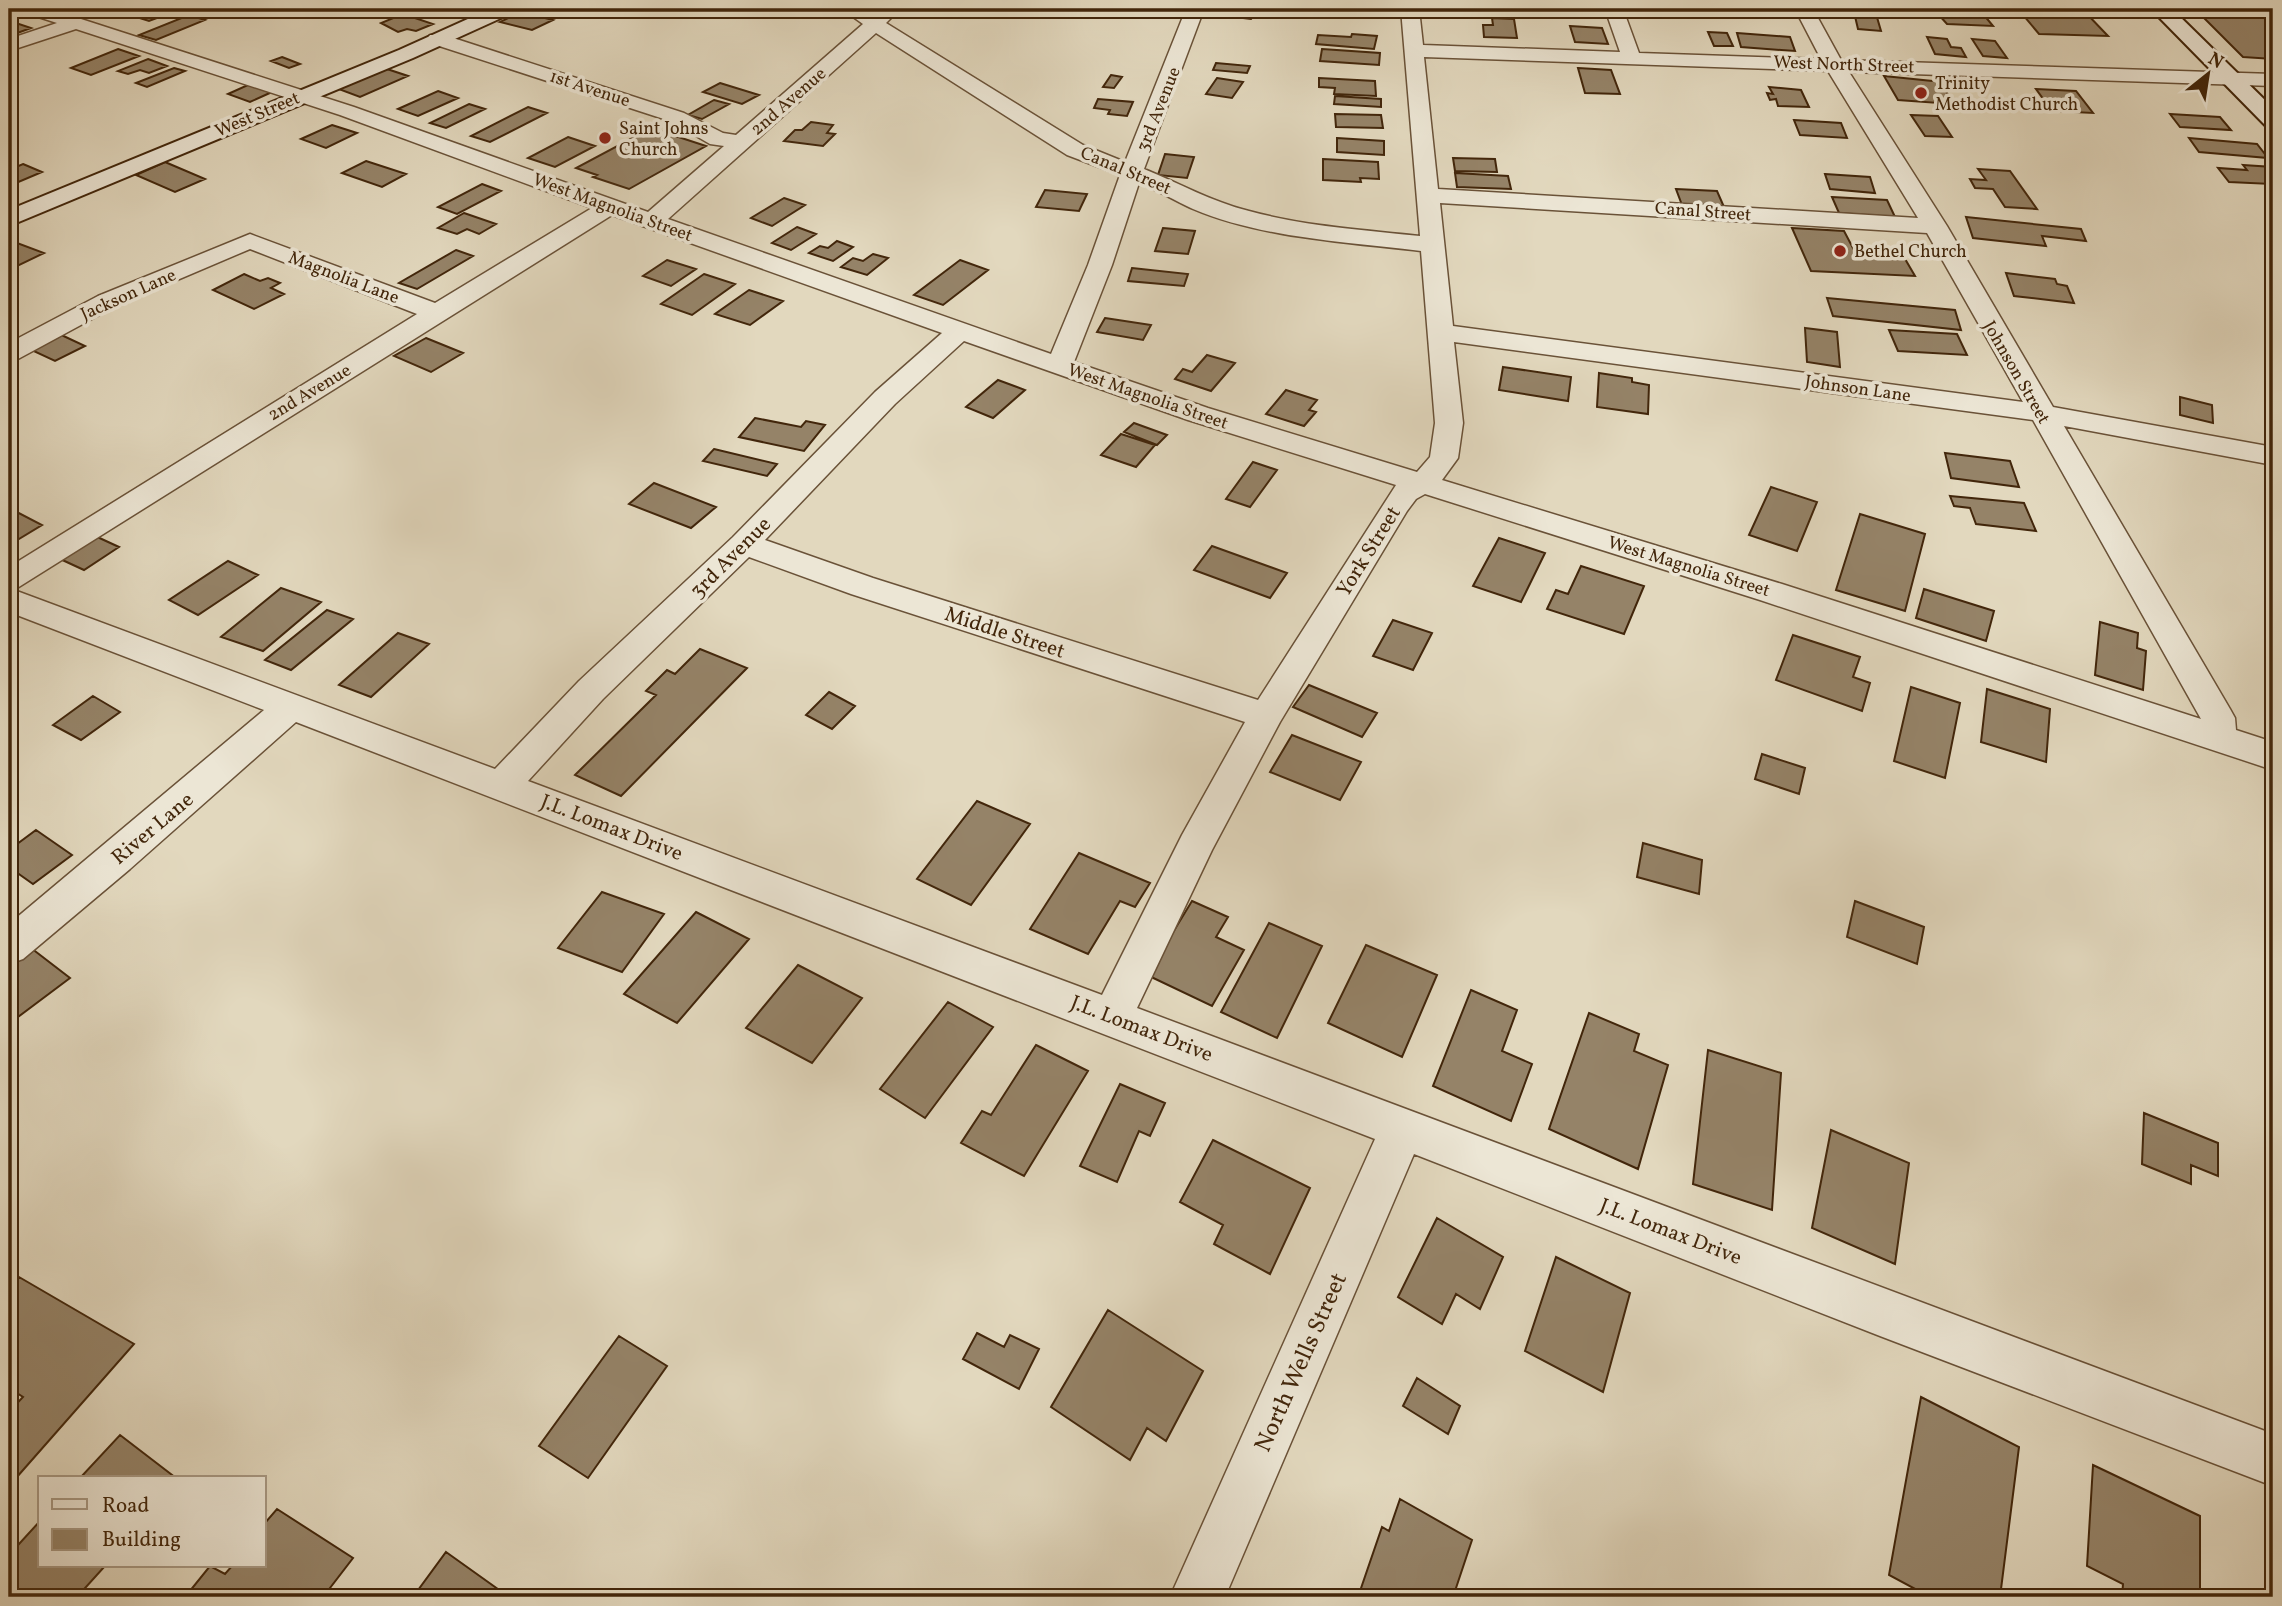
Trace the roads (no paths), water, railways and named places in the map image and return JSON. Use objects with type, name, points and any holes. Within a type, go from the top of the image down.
[{"type":"street","name":"West Magnolia Street","points":[[32,9],[301,96],[1198,414],[1785,596],[2273,756]]},
{"type":"street","name":"West Street","points":[[9,219],[406,54],[505,9]]},
{"type":"street","name":"Canal Street","points":[[851,9],[883,16],[1075,150],[1167,186],[1201,204],[1246,218],[1336,234],[1433,245]]},
{"type":"street","name":"3rd Avenue","points":[[1060,365],[1195,9]]},
{"type":"street","name":"York Street","points":[[1112,1017],[1195,846],[1266,716],[1395,506],[1406,492],[1423,484],[1444,458],[1450,423],[1410,9]]},
{"type":"street","points":[[1614,9],[1631,56]]},
{"type":"street","name":"Johnson Street","points":[[1804,9],[1834,64],[1935,226],[2040,413],[2218,718],[2219,738]]},
{"type":"street","points":[[2161,9],[2273,120]]},
{"type":"street","name":"2nd Avenue","points":[[652,221],[883,16]]},
{"type":"street","points":[[9,45],[76,23]]},
{"type":"street","name":"1st Avenue","points":[[437,39],[665,113],[718,139],[741,142]]},
{"type":"street","name":"West North Street","points":[[1415,51],[1631,56],[2273,80]]},
{"type":"street","name":"Canal Street","points":[[1429,195],[1935,226]]},
{"type":"street","name":"2nd Avenue","points":[[9,581],[218,447],[611,206]]},
{"type":"street","name":"Magnolia Lane","points":[[250,241],[438,313]]},
{"type":"street","name":"Jackson Lane","points":[[9,352],[107,301],[250,241]]},
{"type":"street","name":"3rd Avenue","points":[[502,785],[591,690],[744,544],[885,398],[960,331]]},
{"type":"street","name":"Johnson Lane","points":[[1441,331],[2040,413],[2273,456]]},
{"type":"street","name":"Middle Street","points":[[744,544],[862,586],[1266,716]]},
{"type":"street","name":"J.L. Lomax Drive","points":[[9,600],[1403,1127],[1880,1312],[2273,1460]]},
{"type":"street","name":"River Lane","points":[[9,947],[128,849],[292,706]]},
{"type":"street","name":"North Wells Street","points":[[1197,1597],[1403,1127]]},
{"type":"place","name":"Trinity Methodist Church","points":[[1921,93]]},
{"type":"place","name":"Saint Johns Church","points":[[605,138]]},
{"type":"place","name":"Bethel Church","points":[[1840,251]]}]
